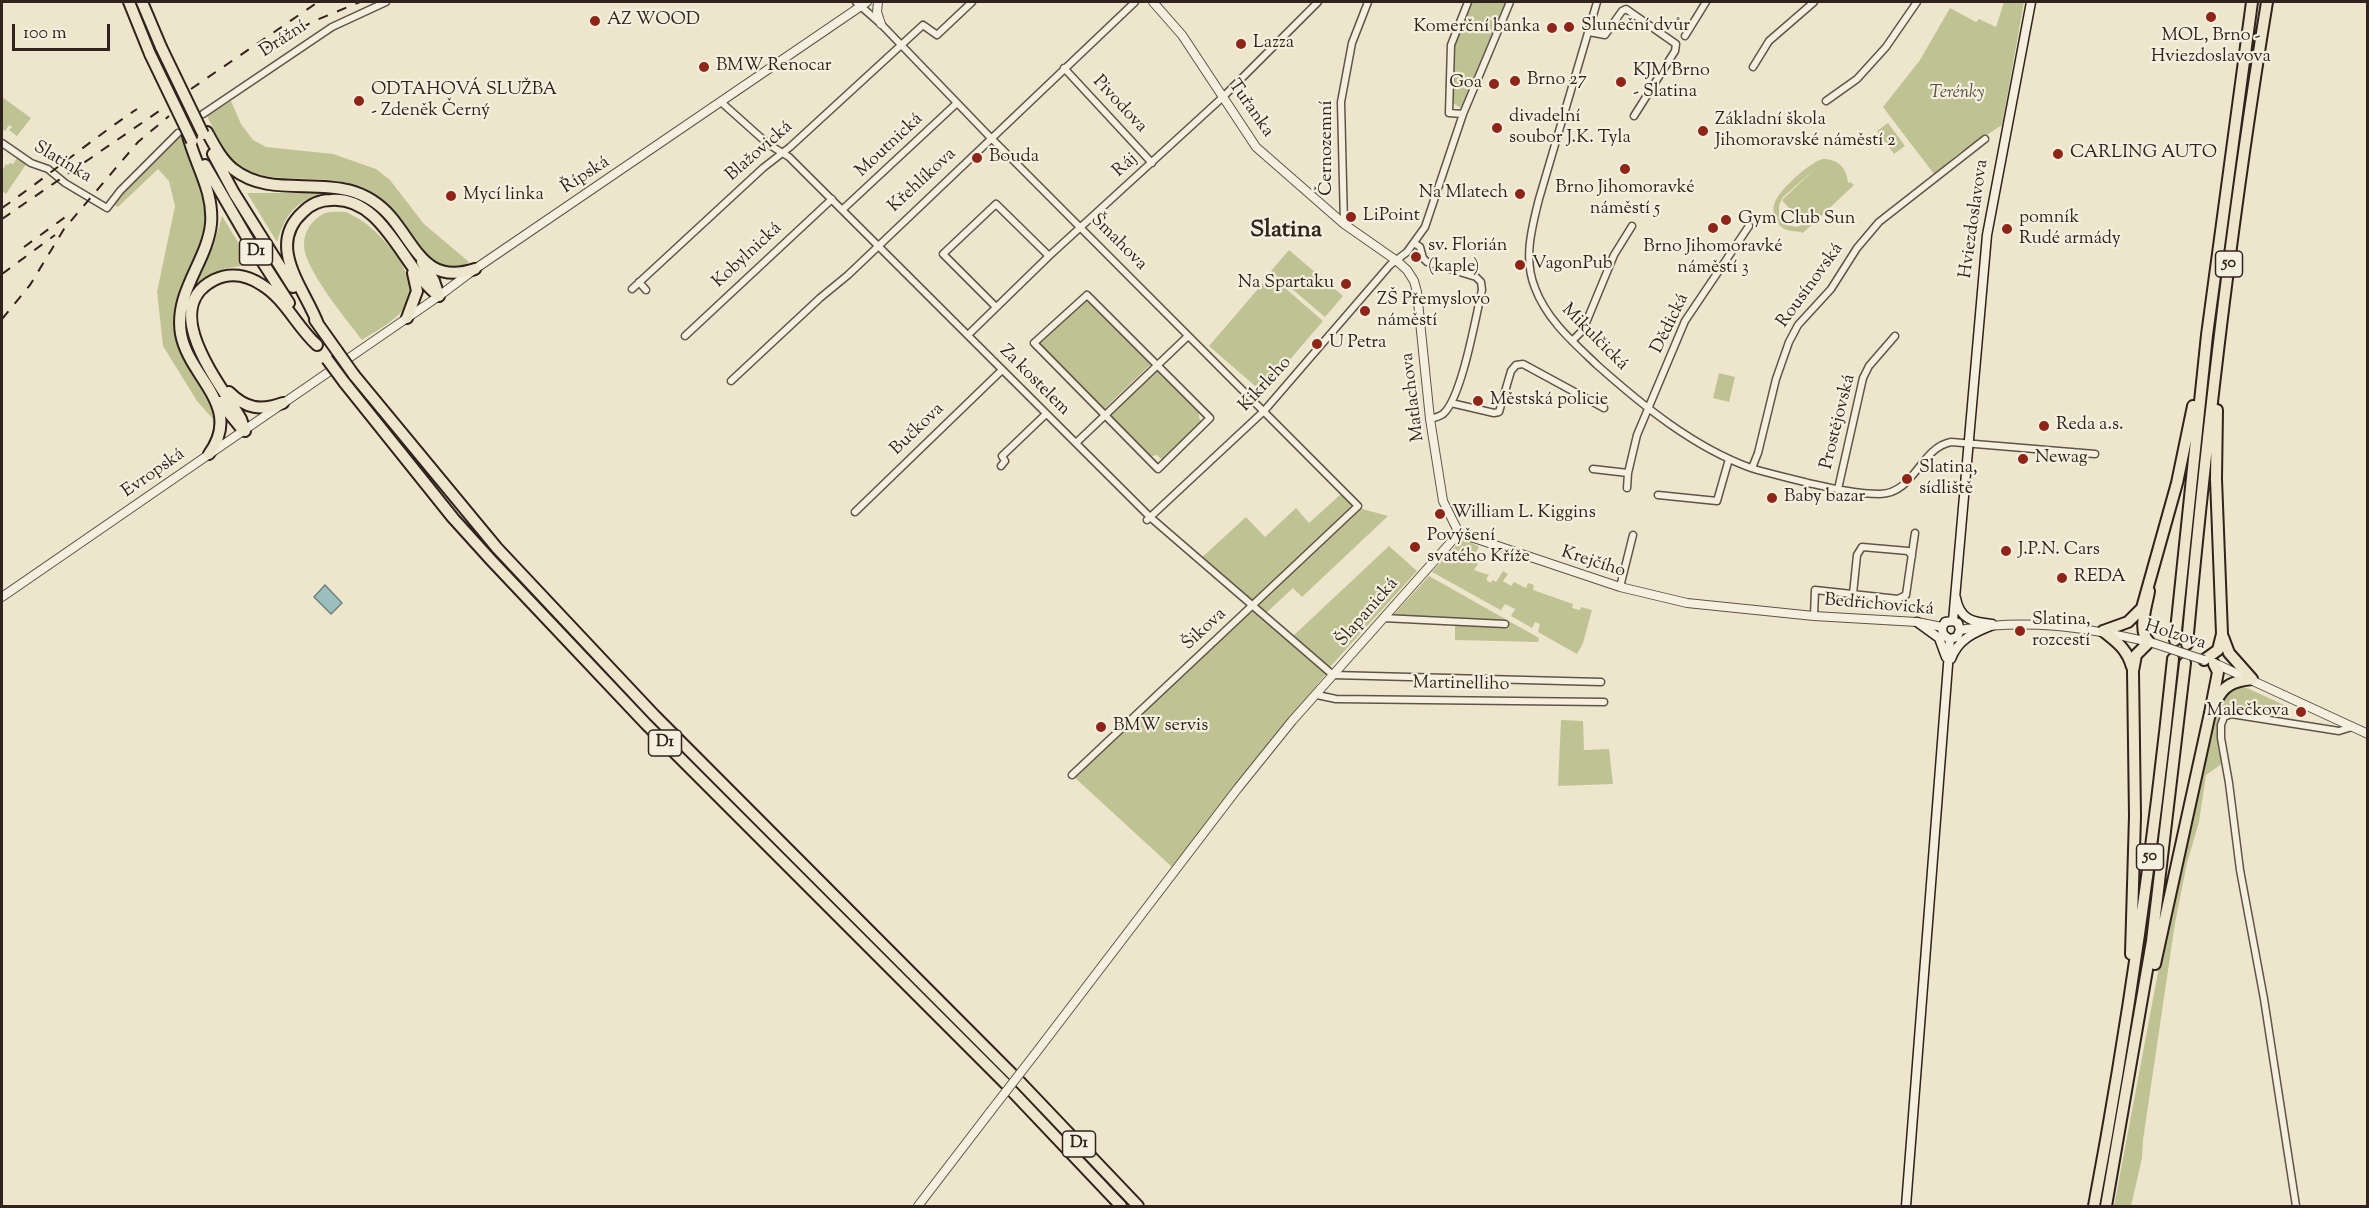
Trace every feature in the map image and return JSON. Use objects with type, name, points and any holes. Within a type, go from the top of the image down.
[{"type":"highway","name":"D1","points":[[129,2],[182,131],[191,142],[249,241],[327,359],[453,518],[654,732],[1009,1088],[1121,1206]]},
{"type":"highway","name":"D1","points":[[142,2],[161,46],[261,238],[354,375],[497,548],[654,715],[1016,1078],[1138,1206]]},
{"type":"highway","name":"50","points":[[2175,640],[2207,335],[2252,2]]},
{"type":"highway","name":"50","points":[[2187,644],[2219,338],[2252,89],[2267,2]]},
{"type":"highway","points":[[205,133],[225,161],[237,172],[250,179],[276,184],[337,187],[365,196],[387,212],[434,281],[439,297]]},
{"type":"highway","points":[[191,142],[207,189],[211,224],[186,290],[180,325],[186,350],[220,411],[222,423],[220,435],[209,454]]},
{"type":"highway","points":[[318,324],[311,304],[293,274],[287,250],[292,224],[312,205],[323,201],[338,200],[362,207],[385,228],[426,286],[439,297]]},
{"type":"highway","points":[[414,249],[440,272],[458,274],[475,269]]},
{"type":"highway","points":[[407,318],[417,291],[409,264]]},
{"type":"highway","points":[[245,430],[241,419],[196,342],[192,317],[199,293],[209,283],[237,275],[264,286],[317,345]]},
{"type":"highway","name":"50","points":[[2122,1054],[2123,1008],[2133,922],[2135,816],[2133,671],[2136,655],[2151,643],[2145,638],[2143,629],[2149,591],[2177,483],[2193,410],[2199,364],[2207,335]]},
{"type":"highway","name":"50","points":[[2219,338],[2221,363],[2216,479],[2222,634],[2229,653],[2252,680]]},
{"type":"highway","points":[[219,383],[237,400],[250,407],[265,408],[283,403]]},
{"type":"highway","points":[[212,393],[238,425],[245,430]]},
{"type":"highway","name":"50","points":[[2103,631],[2121,626],[2136,616],[2149,591]]},
{"type":"highway","name":"50","points":[[2103,631],[2127,652],[2133,671]]},
{"type":"highway","points":[[2208,661],[2217,650],[2222,634]]},
{"type":"highway","name":"50","points":[[2094,1206],[2122,1054],[2155,825],[2173,659]]},
{"type":"highway","name":"50","points":[[2133,1057],[2143,1029],[2152,974],[2218,672],[2208,661]]},
{"type":"highway","name":"50","points":[[2106,1206],[2133,1057],[2165,837],[2185,663]]},
{"type":"highway","name":"50","points":[[2210,713],[2223,689],[2233,683],[2252,680]]},
{"type":"main road","name":"Hviezdoslavova","points":[[1953,621],[1987,235],[2031,2]]},
{"type":"main road","points":[[1955,591],[1958,606],[1964,617],[1974,622],[1994,625]]},
{"type":"main road","points":[[1953,621],[1958,623],[1960,630],[1957,637],[1950,639],[1943,634],[1942,627],[1945,622],[1953,621]]},
{"type":"main road","points":[[1917,622],[1939,638],[1948,669]]},
{"type":"main road","points":[[1948,669],[1952,655],[1961,642],[1977,631],[1994,625]]},
{"type":"main road","points":[[1906,1206],[1950,639]]},
{"type":"street","name":"Drážní","points":[[198,114],[332,27],[386,2]]},
{"type":"street","points":[[878,2],[877,12],[881,24]]},
{"type":"street","name":"Blažovická","points":[[632,289],[923,25],[936,34],[972,2]]},
{"type":"street","name":"Křehlíkova","points":[[731,381],[1135,2]]},
{"type":"street","name":"Tuřanka","points":[[1153,2],[1182,35],[1256,147],[1344,224],[1397,261]]},
{"type":"street","points":[[1223,97],[1318,2]]},
{"type":"street","name":"Černozemní","points":[[1344,224],[1341,102],[1352,43],[1366,2]]},
{"type":"street","points":[[1463,114],[1449,112],[1449,65],[1451,45],[1468,2]]},
{"type":"street","name":"Kikrleho","points":[[1148,519],[1264,411],[1390,266],[1414,243],[1425,227],[1463,114],[1510,2]]},
{"type":"street","name":"Mikulčická","points":[[1597,2],[1539,199],[1529,249],[1533,286],[1543,306],[1572,341],[1648,409],[1729,459],[1752,468],[1838,489],[1882,494],[1901,487],[1935,448],[1951,442],[1968,443]]},
{"type":"street","points":[[1685,36],[1706,2]]},
{"type":"street","points":[[1753,67],[1769,42],[1814,2]]},
{"type":"street","points":[[1826,101],[1857,79],[1879,55],[1917,2]]},
{"type":"street","name":"Šmahova","points":[[861,3],[957,103],[1358,506]]},
{"type":"street","name":"Řípská","points":[[323,376],[439,297],[475,269],[722,102],[861,3]]},
{"type":"street","points":[[1589,32],[1605,35],[1622,10],[1626,9],[1676,44],[1675,51],[1634,116]]},
{"type":"street","name":"Pivodova","points":[[1064,68],[1152,163]]},
{"type":"street","name":"Ráj","points":[[971,332],[1049,256],[1223,97]]},
{"type":"street","name":"Za kostelem","points":[[722,102],[768,144],[783,152],[832,199],[1076,443],[1148,519],[1333,675]]},
{"type":"street","name":"Moutnická","points":[[842,210],[957,103]]},
{"type":"street","name":"Slatinka","points":[[2,143],[31,163],[48,169],[65,183],[107,208],[120,190],[182,131]]},
{"type":"street","name":"Rousínovská","points":[[1752,468],[1758,453],[1776,379],[1789,342],[1798,325],[1831,289],[1857,248],[1879,222],[1986,139]]},
{"type":"street","name":"Kobylnická","points":[[685,336],[832,199]]},
{"type":"street","points":[[996,307],[943,254],[973,225],[996,204],[1049,256]]},
{"type":"street","points":[[1572,341],[1583,330],[1614,255],[1632,226]]},
{"type":"street","name":"Dědická","points":[[1648,409],[1685,321],[1749,226]]},
{"type":"street","points":[[1414,243],[1420,247],[1426,262],[1476,277],[1481,282],[1482,290],[1465,359],[1451,403],[1443,414],[1430,419]]},
{"type":"street","name":"Matlachova","points":[[1397,261],[1414,281],[1417,292],[1430,419],[1443,501],[1459,533]]},
{"type":"street","points":[[639,282],[646,290]]},
{"type":"street","points":[[1087,295],[1158,364],[1210,418],[1158,469],[1034,343],[1087,295]]},
{"type":"street","points":[[1076,443],[1188,336]]},
{"type":"street","name":"Prostějovská","points":[[1838,489],[1863,378],[1869,366],[1895,336]]},
{"type":"street","points":[[1451,403],[1494,413],[1499,412],[1511,371],[1516,365],[1522,364],[1604,408]]},
{"type":"street","name":"Bučkova","points":[[855,512],[1002,370]]},
{"type":"street","name":"Evropská","points":[[2,597],[323,376]]},
{"type":"street","points":[[1627,488],[1636,435],[1648,409]]},
{"type":"street","points":[[1001,466],[1005,461],[1002,456],[1046,414]]},
{"type":"street","points":[[1968,443],[2095,454]]},
{"type":"street","points":[[1658,495],[1717,501],[1729,459]]},
{"type":"street","points":[[1593,469],[1628,473]]},
{"type":"street","name":"Šikova","points":[[1072,775],[1358,506]]},
{"type":"street","name":"Bedřichovická","points":[[1814,616],[1815,590],[1902,598],[1908,592],[1915,532]]},
{"type":"street","name":"Krejčího","points":[[1459,533],[1620,587],[1687,603]]},
{"type":"street","name":"Šlapanická","points":[[918,1206],[1238,788],[1333,675],[1459,533]]},
{"type":"street","points":[[1620,587],[1633,535]]},
{"type":"street","name":"Bedřichovická","points":[[1853,594],[1857,555],[1862,547],[1908,551],[1912,556]]},
{"type":"street","name":"Bedřichovická","points":[[1687,603],[1814,616],[1917,622],[1942,627]]},
{"type":"street","points":[[1383,618],[1505,624]]},
{"type":"street","name":"Holzova","points":[[1960,630],[2031,623],[2103,631],[2151,643],[2208,661],[2367,734]]},
{"type":"street","points":[[1333,675],[1339,677],[1601,682]]},
{"type":"street","name":"Martinelliho","points":[[1317,695],[1336,699],[1604,702]]},
{"type":"street","points":[[2295,1206],[2264,999],[2240,870],[2221,725],[2224,717],[2231,714],[2339,731],[2352,727]]},
{"type":"green space","points":[[1471,2],[1506,2],[1461,108],[1449,101],[1452,45]]},
{"type":"green space","name":"Terénky","points":[[2004,2],[2024,2],[2002,125],[1959,153],[1934,174],[1883,107],[1920,60],[1950,8],[1976,22],[1979,19],[1996,27]]},
{"type":"green space","points":[[2,97],[31,118],[17,136],[9,130],[12,127],[9,125],[5,131],[2,129]]},
{"type":"green space","points":[[231,101],[241,124],[253,140],[266,147],[333,154],[376,169],[390,180],[424,224],[469,262],[454,271],[448,271],[435,264],[425,254],[395,212],[369,190],[354,184],[336,181],[264,176],[248,171],[236,163],[223,147],[207,116]]},
{"type":"green space","points":[[1888,123],[1905,146],[1894,154],[1877,131]]},
{"type":"green space","points":[[180,136],[199,173],[207,213],[202,239],[180,293],[176,325],[215,407],[218,429],[210,442],[214,427],[212,418],[197,401],[163,346],[157,292],[175,206],[169,181],[158,169],[118,207],[114,205],[167,146]]},
{"type":"green space","points":[[18,157],[27,163],[6,194],[2,191],[2,171],[6,164],[13,164]]},
{"type":"green space","points":[[1828,159],[1841,165],[1848,183],[1854,185],[1803,233],[1784,229],[1775,219],[1773,210],[1775,202],[1789,184],[1818,161]],"holes":[[[1818,166],[1782,200],[1803,225],[1796,227],[1787,225],[1779,214],[1779,205],[1783,197]]]},
{"type":"green space","points":[[247,193],[324,193],[306,200],[293,210],[284,223],[277,242]]},
{"type":"green space","points":[[328,212],[346,212],[365,223],[385,241],[400,261],[409,282],[410,292],[404,308],[387,324],[362,340],[318,280],[304,244],[307,230],[319,216]]},
{"type":"green space","points":[[222,216],[252,265],[233,267],[211,274],[192,293],[213,247]]},
{"type":"green space","points":[[1289,250],[1343,296],[1325,317],[1271,271]]},
{"type":"green space","points":[[1270,275],[1323,321],[1262,392],[1209,346]]},
{"type":"green space","points":[[1088,298],[1151,361],[1151,364],[1104,409],[1101,409],[1037,343]]},
{"type":"green space","points":[[1159,368],[1199,409],[1199,418],[1204,424],[1164,462],[1157,455],[1148,457],[1108,417]]},
{"type":"green space","points":[[1719,373],[1735,377],[1729,402],[1713,398]]},
{"type":"green space","points":[[1342,493],[1359,508],[1388,516],[1302,597],[1293,588],[1265,614],[1328,671],[1172,867],[1073,776],[1250,609],[1198,561],[1246,517],[1265,537],[1296,508],[1309,523]]},
{"type":"green space","points":[[1463,538],[1479,547],[1472,558],[1478,564],[1474,570],[1489,575],[1486,579],[1490,583],[1493,580],[1496,582],[1503,571],[1508,574],[1503,581],[1511,586],[1514,582],[1526,588],[1528,583],[1534,585],[1533,590],[1573,604],[1572,608],[1580,610],[1581,607],[1592,610],[1583,643],[1577,654],[1538,632],[1540,624],[1535,622],[1532,628],[1511,616],[1515,609],[1505,604],[1501,610],[1504,612],[1432,572]]},
{"type":"green space","points":[[1389,546],[1417,571],[1329,668],[1293,636]]},
{"type":"green space","points":[[1429,576],[1539,638],[1538,642],[1455,640],[1455,623],[1389,620]]},
{"type":"green space","points":[[2235,687],[2247,688],[2284,705],[2280,715],[2233,705],[2228,706],[2220,720],[2218,733],[2223,763],[2206,775],[2199,822],[2187,863],[2175,923],[2142,1158],[2131,1206],[2114,1206],[2163,946],[2212,723],[2221,696]]},
{"type":"green space","points":[[1561,720],[1583,721],[1584,750],[1609,749],[1613,784],[1558,786]]},
{"type":"water","points":[[325,585],[342,603],[331,614],[314,597]]},
{"type":"railway","points":[[191,89],[318,2]]},
{"type":"railway","points":[[266,48],[314,21],[360,2]]},
{"type":"railway","points":[[2,219],[165,107]]},
{"type":"railway","points":[[2,208],[137,109]]},
{"type":"railway","points":[[2,319],[30,285],[64,229],[138,142],[169,116]]},
{"type":"railway","points":[[24,247],[68,215]]},
{"type":"railway","points":[[2,274],[55,235]]},
{"type":"place","name":"MOL, Brno - Hviezdoslavova","points":[[2211,17]]},
{"type":"place","name":"AZ WOOD","points":[[595,21]]},
{"type":"place","name":"Sluneční dvůr","points":[[1569,27]]},
{"type":"place","name":"Komerční banka","points":[[1552,28]]},
{"type":"place","name":"Lazza","points":[[1241,44]]},
{"type":"place","name":"BMW Renocar","points":[[704,67]]},
{"type":"place","name":"Brno 27","points":[[1515,81]]},
{"type":"place","name":"KJM Brno - Slatina","points":[[1621,82]]},
{"type":"place","name":"Goa","points":[[1494,84]]},
{"type":"place","name":"ODTAHOVÁ SLUŽBA - Zdeněk Černý","points":[[359,101]]},
{"type":"place","name":"divadelní soubor J.K. Tyla","points":[[1497,128]]},
{"type":"place","name":"Základní škola Jihomoravské náměstí 2","points":[[1703,131]]},
{"type":"place","name":"CARLING AUTO","points":[[2058,154]]},
{"type":"place","name":"Bouda","points":[[977,158]]},
{"type":"place","name":"Brno Jihomoravké náměstí 5","points":[[1625,169]]},
{"type":"place","name":"Na Mlatech","points":[[1520,194]]},
{"type":"place","name":"Mycí linka","points":[[451,196]]},
{"type":"place","name":"LiPoint","points":[[1351,217]]},
{"type":"place","name":"Gym Club Sun","points":[[1726,220]]},
{"type":"place","name":"Brno Jihomoravké náměstí 3","points":[[1713,228]]},
{"type":"place","name":"pomník Rudé armády","points":[[2007,229]]},
{"type":"place","name":"sv. Florián (kaple)","points":[[1416,257]]},
{"type":"place","name":"VagonPub","points":[[1520,265]]},
{"type":"place","name":"Na Spartaku","points":[[1346,284]]},
{"type":"place","name":"ZŠ Přemyslovo náměstí","points":[[1365,311]]},
{"type":"place","name":"U Petra","points":[[1317,344]]},
{"type":"place","name":"Městská policie","points":[[1478,401]]},
{"type":"place","name":"Reda a.s.","points":[[2044,426]]},
{"type":"place","name":"Newag","points":[[2023,459]]},
{"type":"place","name":"Slatina, sídliště","points":[[1907,479]]},
{"type":"place","name":"Baby bazar","points":[[1772,498]]},
{"type":"place","name":"William L. Kiggins","points":[[1440,514]]},
{"type":"place","name":"Povýšení svatého Kříže","points":[[1415,547]]},
{"type":"place","name":"J.P.N. Cars","points":[[2006,551]]},
{"type":"place","name":"REDA","points":[[2062,578]]},
{"type":"place","name":"Slatina, rozcestí","points":[[2020,631]]},
{"type":"place","name":"Malečkova","points":[[2301,712]]},
{"type":"place","name":"BMW servis","points":[[1101,727]]},
{"type":"district","name":"Slatina","points":[[1286,232]]}]
